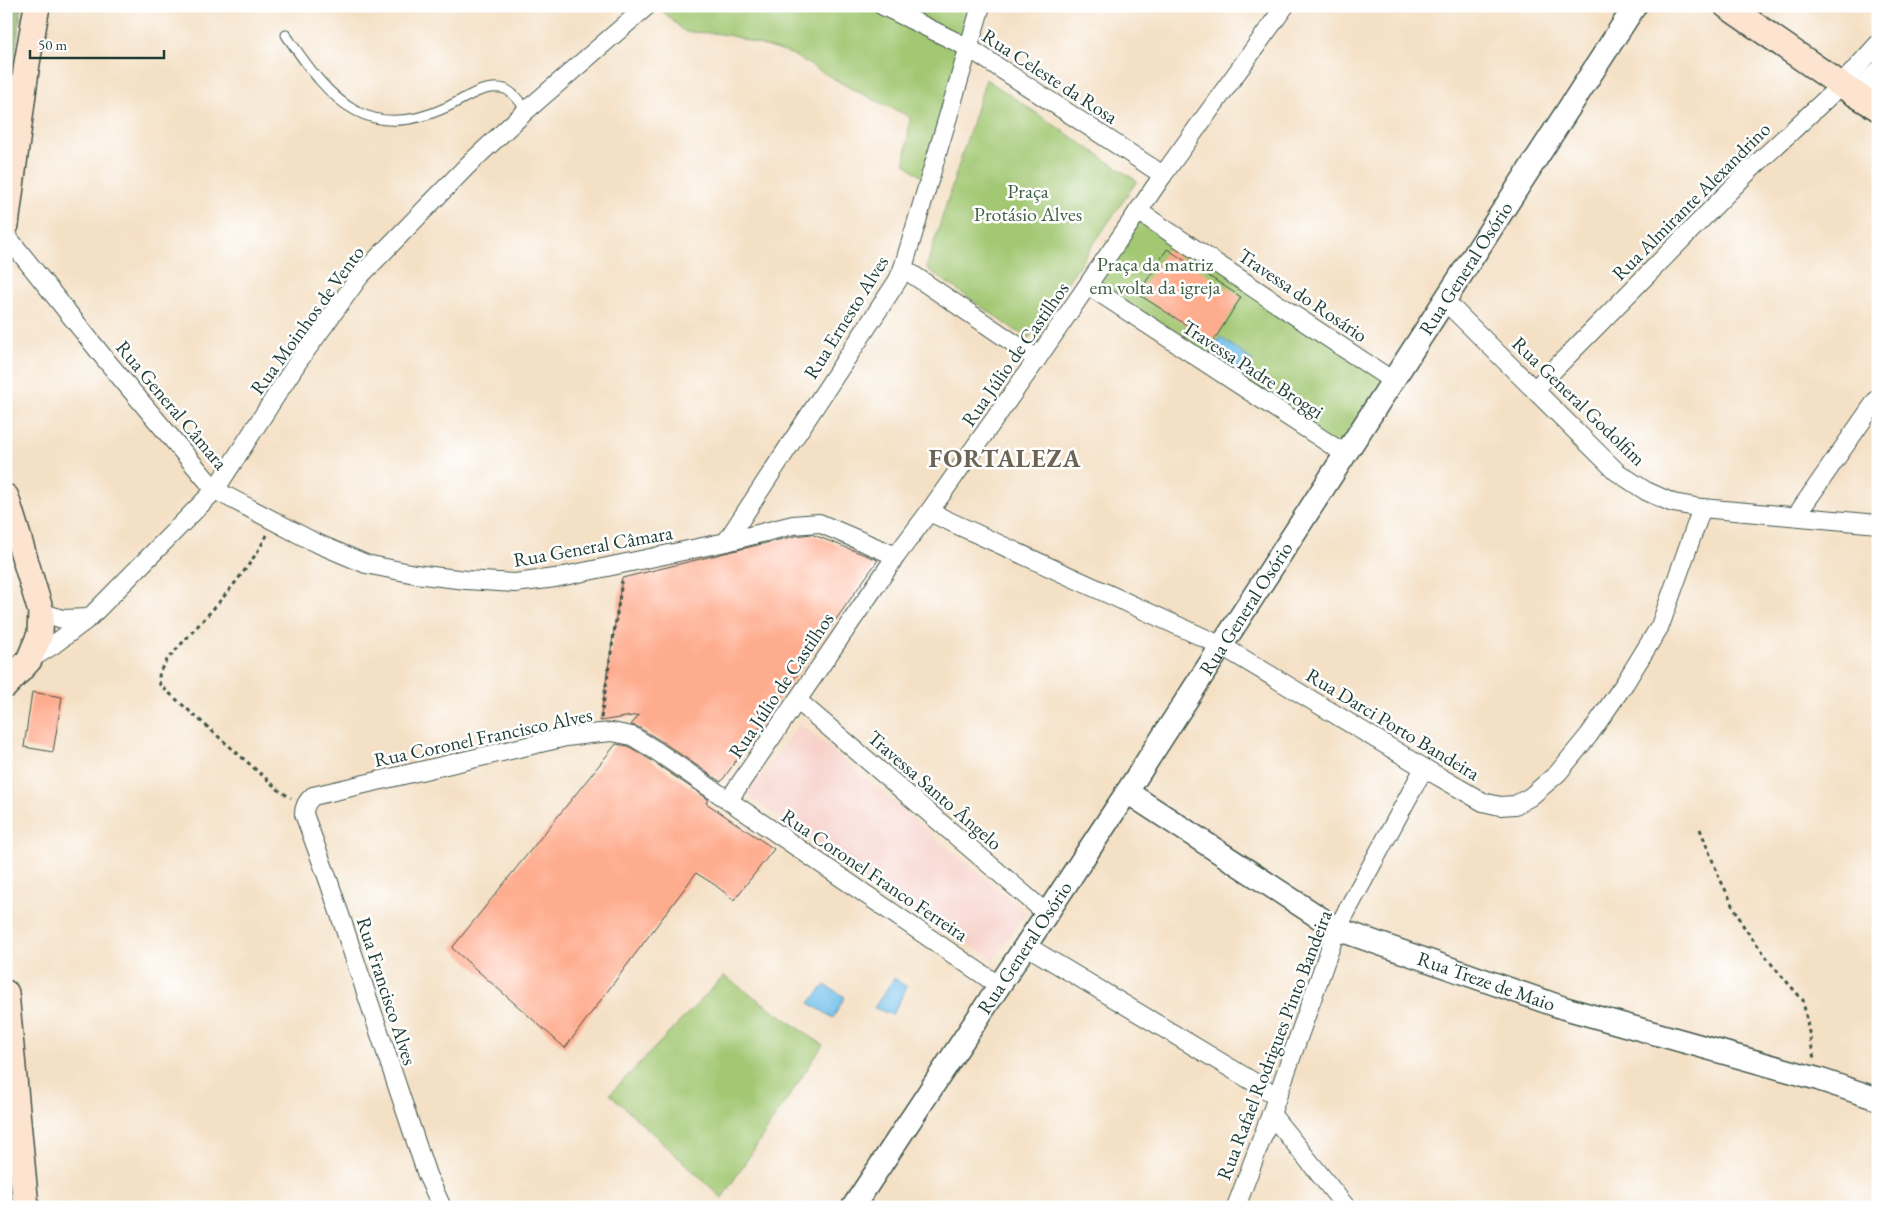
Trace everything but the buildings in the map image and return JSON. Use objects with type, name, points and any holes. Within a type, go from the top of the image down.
[{"type":"main road","points":[[6,225],[27,63],[37,6]]},
{"type":"main road","points":[[1727,6],[1878,108]]},
{"type":"main road","points":[[6,497],[13,538],[41,612],[40,634],[17,665],[6,685]]},
{"type":"main road","points":[[6,993],[26,1207]]},
{"type":"street","name":"Rua Moinhos de Vento","points":[[17,665],[53,645],[89,618],[215,490],[297,363],[360,276],[469,164],[527,110],[647,6]]},
{"type":"street","name":"Rua Celeste da Rosa","points":[[883,6],[969,48],[1163,175]]},
{"type":"street","name":"Rua Ernesto Alves","points":[[726,542],[898,280],[981,6]]},
{"type":"street","name":"Rua Júlio de Castilhos","points":[[728,801],[896,556],[1089,286],[1163,175],[1286,6]]},
{"type":"street","name":"Rua General Osório","points":[[853,1207],[1127,792],[1635,6]]},
{"type":"street","name":"Rua Almirante Alexandrino","points":[[1849,90],[1878,44]]},
{"type":"street","name":"Rua Almirante Alexandrino","points":[[1535,390],[1749,171],[1849,90],[1878,71]]},
{"type":"street","name":"Travessa do Rosário","points":[[1138,211],[1393,381]]},
{"type":"street","name":"Rua General Câmara","points":[[6,235],[111,366],[215,490],[314,542],[366,564],[415,574],[515,583],[555,578],[625,564],[726,542],[793,524],[818,523],[896,556]]},
{"type":"street","points":[[903,268],[1037,359]]},
{"type":"street","name":"Travessa Padre Broggi","points":[[1089,286],[1345,454]]},
{"type":"street","name":"Rua General Godolfim","points":[[1445,301],[1617,472],[1652,494],[1673,503],[1702,508],[1878,524]]},
{"type":"street","points":[[1796,516],[1878,398]]},
{"type":"street","name":"Rua Darci Porto Bandeira","points":[[929,512],[1222,646],[1483,802],[1500,806],[1515,805],[1530,797],[1558,773],[1625,683],[1660,626],[1702,508]]},
{"type":"street","points":[[41,612],[62,620],[89,618]]},
{"type":"street","name":"Travessa Santo Ângelo","points":[[797,700],[1046,913]]},
{"type":"street","name":"Rua Coronel Francisco Alves","points":[[304,807],[309,799],[319,794],[566,737],[612,732],[632,736],[728,801]]},
{"type":"street","name":"Rua Rafael Rodrigues Pinto Bandeira","points":[[1236,1207],[1278,1096],[1337,929],[1424,768]]},
{"type":"street","name":"Rua Treze de Maio","points":[[1127,792],[1337,929],[1564,1008],[1818,1079],[1878,1099]]},
{"type":"street","name":"Rua Coronel Franco Ferreira","points":[[728,801],[998,985]]},
{"type":"street","name":"Rua Francisco Alves","points":[[304,807],[306,820],[329,882],[426,1175],[442,1207]]},
{"type":"street","points":[[1025,945],[1278,1096]]},
{"type":"street","points":[[1271,1114],[1346,1207]]},
{"type":"lane","points":[[286,35],[316,75],[337,97],[355,110],[375,119],[394,121],[417,119],[447,107],[474,92],[492,88],[505,89],[514,95],[527,110]]},
{"type":"path","points":[[275,522],[258,553],[167,660],[160,670],[158,678],[160,685],[280,791],[304,807]]},
{"type":"path","points":[[598,733],[625,564]]},
{"type":"path","points":[[1700,829],[1719,877],[1744,927],[1773,966],[1804,1000],[1818,1079]]},
{"type":"shaded area","points":[[800,724],[1026,913],[993,960],[747,795]]},
{"type":"green space","points":[[6,6],[22,6],[6,120]]},
{"type":"green space","points":[[657,6],[879,6],[967,49],[925,180],[905,163],[910,117],[850,88],[791,54],[732,36],[685,32]]},
{"type":"green space","points":[[892,6],[976,6],[966,43]]},
{"type":"green space","name":"Praça Protásio Alves","points":[[986,79],[1137,181],[1028,339],[926,268]]},
{"type":"green space","name":"Praça da matriz em volta da igreja","points":[[1139,212],[1390,381],[1345,452],[1091,285]]},
{"type":"green space","points":[[724,976],[823,1045],[722,1198],[610,1094]]},
{"type":"water","points":[[1220,337],[1253,361],[1241,383],[1208,360]]},
{"type":"water","points":[[894,978],[907,987],[892,1015],[874,1008]]},
{"type":"water","points":[[825,985],[845,997],[833,1018],[809,1003]]},
{"type":"district","name":"FORTALEZA","points":[[1005,458]]}]
